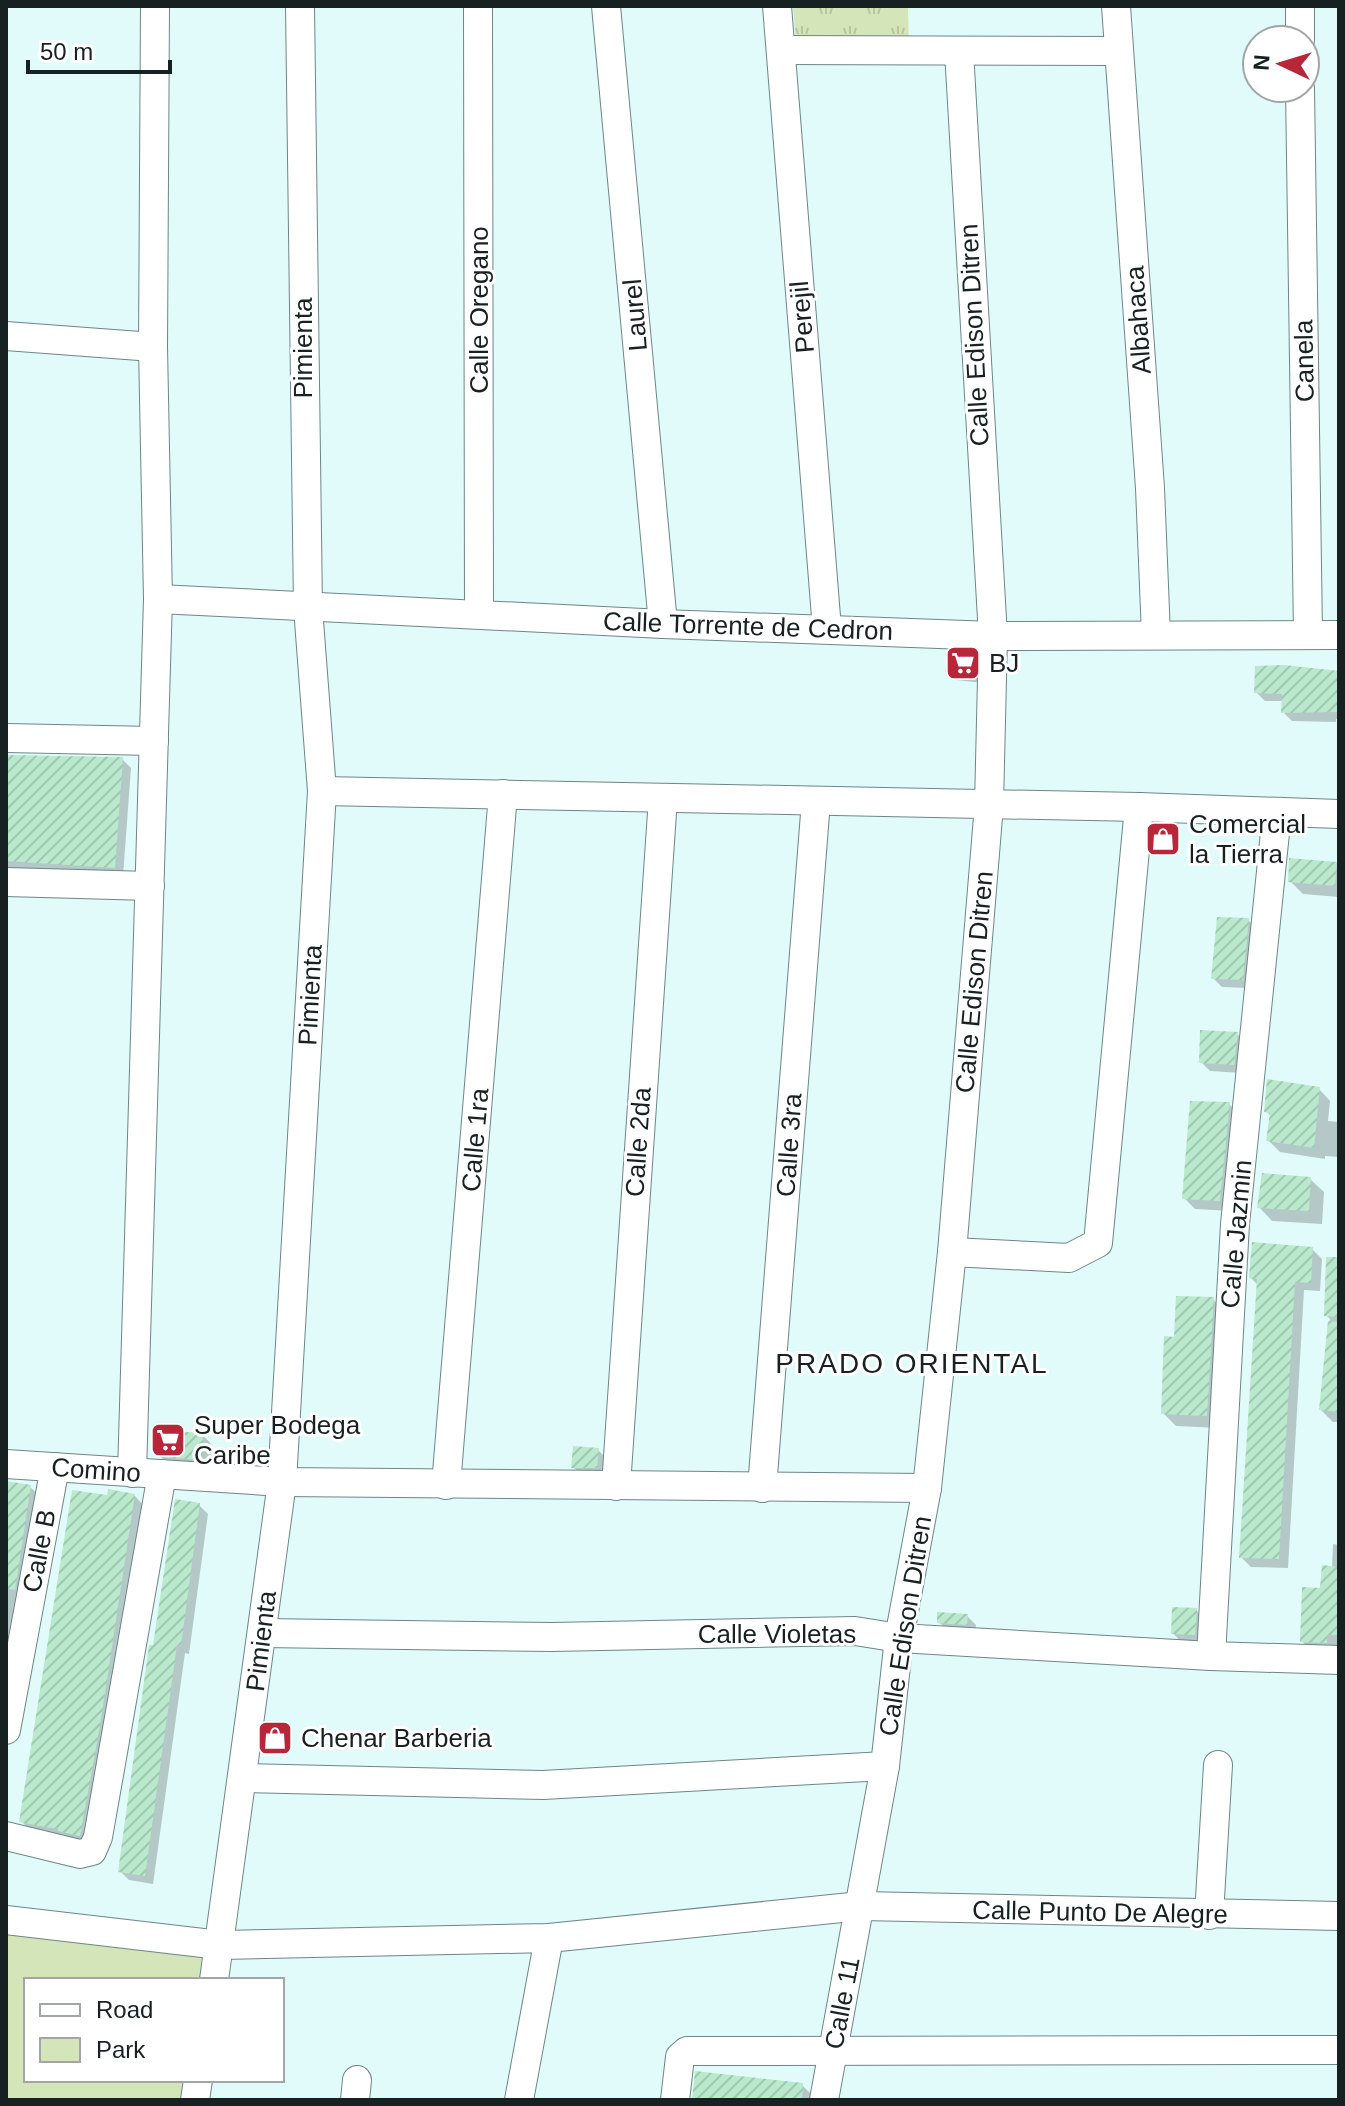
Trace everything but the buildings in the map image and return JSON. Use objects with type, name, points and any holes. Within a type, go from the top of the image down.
[{"type":"street","points":[[132,1473],[158,599],[153,347],[155,6]]},
{"type":"street","name":"Pimienta","points":[[214,1978],[282,1482],[322,791],[308,608],[300,6]]},
{"type":"street","name":"Calle Oregano","points":[[478,6],[479,613]]},
{"type":"street","name":"Laurel","points":[[606,6],[663,624]]},
{"type":"street","name":"Perejil","points":[[777,6],[827,629]]},
{"type":"street","name":"Albahaca","points":[[1116,6],[1150,488],[1156,635]]},
{"type":"street","points":[[781,50],[1119,51]]},
{"type":"street","name":"Calle Edison Ditren","points":[[861,1906],[885,1766],[899,1638],[927,1488],[952,1252],[989,805],[993,636],[959,51]]},
{"type":"street","name":"Canela","points":[[1300,104],[1308,634]]},
{"type":"street","points":[[6,336],[153,347]]},
{"type":"street","name":"Calle Torrente de Cedron","points":[[158,599],[663,624],[993,636],[1339,635]]},
{"type":"street","points":[[6,738],[154,741]]},
{"type":"street","points":[[322,791],[1139,807],[1339,814]]},
{"type":"street","name":"Calle 1ra","points":[[446,1485],[503,794]]},
{"type":"street","name":"Calle 2da","points":[[616,1486],[663,798]]},
{"type":"street","name":"Calle 3ra","points":[[762,1488],[816,801]]},
{"type":"street","points":[[952,1252],[1069,1258],[1098,1243],[1139,807]]},
{"type":"street","name":"Calle Jazmin","points":[[1211,1656],[1235,1224],[1277,813]]},
{"type":"street","points":[[6,882],[150,886]]},
{"type":"street","name":"Comino","points":[[6,1464],[282,1482],[927,1488]]},
{"type":"street","name":"Calle B","points":[[6,1730],[55,1467]]},
{"type":"street","points":[[6,1836],[80,1854],[92,1851],[98,1837],[162,1474]]},
{"type":"street","name":"Calle Violetas","points":[[262,1633],[552,1637],[855,1631],[899,1638],[1339,1660]]},
{"type":"street","points":[[1209,1915],[1218,1765]]},
{"type":"street","points":[[243,1778],[543,1785],[885,1766]]},
{"type":"street","name":"Calle Punto De Alegre","points":[[6,1920],[220,1945],[549,1938],[861,1906],[1339,1916]]},
{"type":"street","name":"Calle 11","points":[[824,2100],[861,1906]]},
{"type":"street","points":[[519,2100],[549,1938]]},
{"type":"street","points":[[675,2100],[680,2057],[687,2051],[1339,2050]]},
{"type":"green space","points":[[793,6],[908,6],[909,46],[796,41]]},
{"type":"green space","points":[[6,1932],[203,1957],[200,1978],[24,1978],[24,2082],[186,2082],[183,2100],[6,2100]]},
{"type":"place","name":"BJ","points":[[963,663]]},
{"type":"place","name":"Comercial la Tierra","points":[[1163,839]]},
{"type":"place","name":"Super Bodega Caribe","points":[[168,1440]]},
{"type":"place","name":"Chenar Barberia","points":[[275,1738]]},
{"type":"district","name":"PRADO ORIENTAL","points":[[912,1363]]}]
